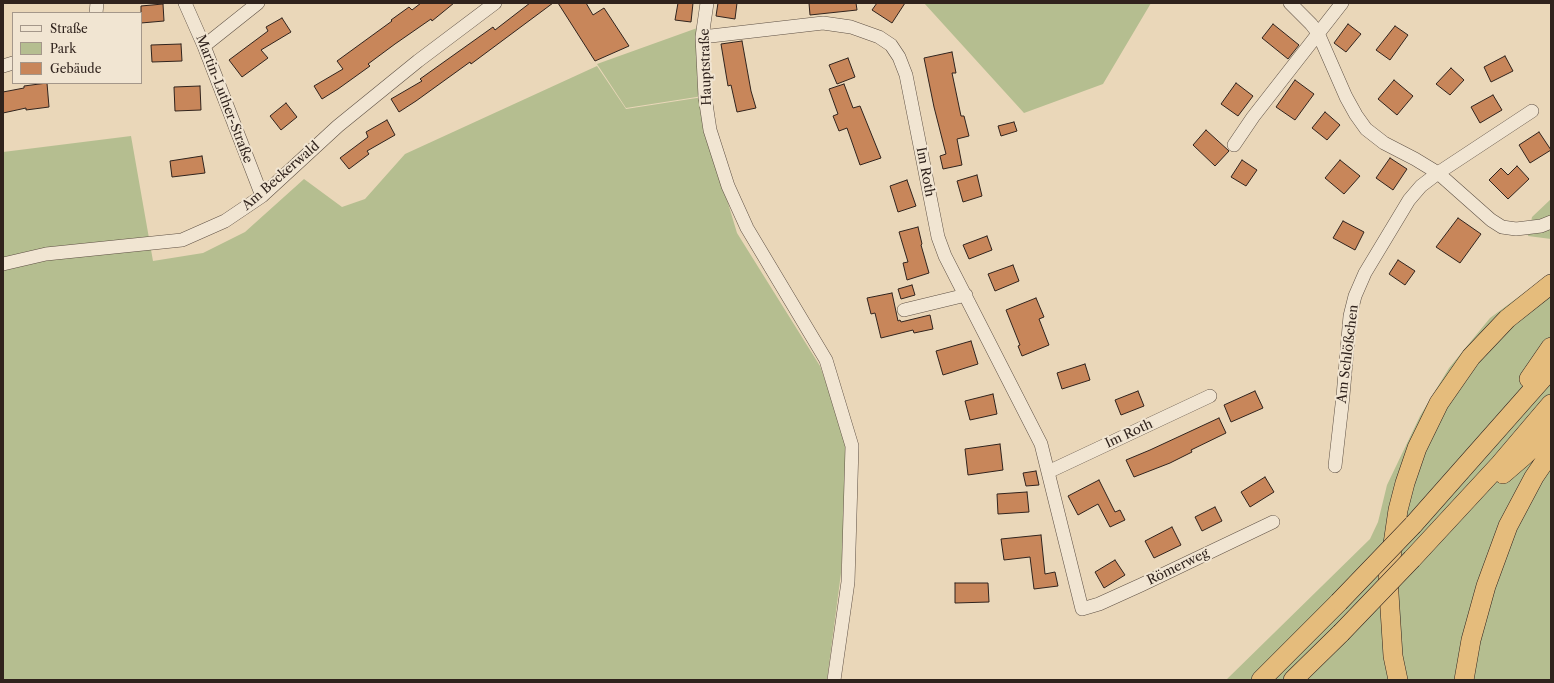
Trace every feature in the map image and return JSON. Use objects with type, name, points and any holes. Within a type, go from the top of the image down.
[{"type":"highway","points":[[1398,680],[1393,656],[1388,578],[1398,510],[1405,483],[1417,448],[1439,403],[1471,357],[1506,319],[1551,284]]},
{"type":"highway","points":[[1482,448],[1551,347]]},
{"type":"highway","points":[[1261,680],[1413,525],[1551,369]]},
{"type":"highway","points":[[1293,680],[1341,633],[1443,526],[1500,464],[1551,404]]},
{"type":"highway","points":[[1443,526],[1526,455],[1551,429]]},
{"type":"highway","points":[[1464,680],[1471,640],[1477,617],[1486,586],[1508,526],[1534,477],[1551,452]]},
{"type":"street","name":"Martin-Luther-Straße","points":[[185,3],[204,46],[262,196]]},
{"type":"street","points":[[204,46],[258,3]]},
{"type":"street","name":"Am Beckerwald","points":[[3,264],[46,254],[182,240],[225,221],[262,196],[338,126],[418,61],[496,3]]},
{"type":"street","name":"Hauptstraße","points":[[707,3],[702,37],[705,97],[710,130],[728,186],[747,228],[826,360],[852,446],[848,582],[834,680]]},
{"type":"street","points":[[1290,3],[1318,33],[1346,97],[1366,129],[1384,142],[1438,173],[1491,220],[1502,227],[1516,229],[1541,226],[1551,222]]},
{"type":"street","points":[[1234,145],[1253,117],[1342,3]]},
{"type":"street","name":"Im Roth","points":[[702,37],[823,23],[850,27],[879,37],[891,45],[899,57],[906,75],[938,237],[945,256],[1041,444],[1082,609]]},
{"type":"street","name":"Am Schlößchen","points":[[1335,466],[1350,316],[1355,296],[1365,273],[1409,200],[1421,186],[1438,173],[1532,111]]},
{"type":"street","points":[[904,310],[966,295]]},
{"type":"street","name":"Im Roth","points":[[1048,472],[1210,396]]},
{"type":"street","name":"Römerweg","points":[[1082,609],[1100,604],[1273,522]]},
{"type":"green space","points":[[924,3],[1151,3],[1103,84],[1024,113]]},
{"type":"green space","points":[[700,27],[703,96],[626,108],[597,64]]},
{"type":"green space","points":[[597,66],[626,109],[703,97],[707,133],[737,233],[820,366],[849,447],[841,573],[827,680],[3,680],[3,152],[131,136],[153,261],[203,253],[245,232],[304,179],[342,207],[365,199],[405,154]]},
{"type":"green space","points":[[1551,199],[1551,239],[1528,236],[1532,217]]},
{"type":"green space","points":[[1551,273],[1551,680],[1226,680],[1370,539],[1378,522],[1387,485],[1420,416],[1449,368],[1490,318]]},
{"type":"building","points":[[421,3],[454,3],[432,21],[431,19],[395,44],[368,64],[370,66],[322,99],[314,86],[343,69],[337,61],[409,7],[412,10]]},
{"type":"building","points":[[530,3],[553,3],[471,64],[470,62],[399,112],[391,99],[422,81],[420,79],[493,27],[495,30]]},
{"type":"building","points":[[558,3],[586,3],[593,15],[604,8],[629,46],[595,61]]},
{"type":"building","points":[[678,3],[693,3],[691,22],[675,20]]},
{"type":"building","points":[[718,3],[737,3],[735,19],[716,16]]},
{"type":"building","points":[[809,3],[856,3],[857,10],[810,15]]},
{"type":"building","points":[[877,3],[905,3],[892,23],[872,10]]},
{"type":"building","points":[[163,4],[164,21],[142,23],[141,6]]},
{"type":"building","points":[[282,18],[291,32],[261,50],[268,58],[242,77],[229,60],[268,31],[266,27]]},
{"type":"building","points":[[1273,24],[1299,45],[1288,59],[1262,38]]},
{"type":"building","points":[[1348,24],[1361,34],[1346,52],[1334,43]]},
{"type":"building","points":[[1395,26],[1408,35],[1390,60],[1376,50]]},
{"type":"building","points":[[742,41],[751,91],[756,108],[737,112],[731,85],[728,86],[721,44]]},
{"type":"building","points":[[181,44],[182,61],[152,62],[151,45]]},
{"type":"building","points":[[952,52],[956,73],[952,73],[961,116],[964,116],[969,136],[957,139],[962,165],[943,169],[940,156],[946,154],[924,58]]},
{"type":"building","points":[[1505,56],[1513,71],[1491,82],[1484,67]]},
{"type":"building","points":[[848,58],[855,77],[837,84],[829,65]]},
{"type":"building","points":[[1451,68],[1464,80],[1450,95],[1436,84]]},
{"type":"building","points":[[1295,80],[1314,94],[1295,120],[1276,107]]},
{"type":"building","points":[[1394,80],[1413,96],[1397,115],[1378,99]]},
{"type":"building","points":[[1236,83],[1253,96],[1238,116],[1221,104]]},
{"type":"building","points":[[47,84],[49,107],[26,110],[26,108],[3,113],[3,92],[24,88],[24,86]]},
{"type":"building","points":[[844,84],[853,108],[860,106],[881,158],[860,165],[847,128],[839,131],[833,116],[838,114],[829,89]]},
{"type":"building","points":[[200,86],[201,110],[175,111],[174,87]]},
{"type":"building","points":[[1493,95],[1502,110],[1480,123],[1471,107]]},
{"type":"building","points":[[286,103],[297,117],[281,130],[270,116]]},
{"type":"building","points":[[1325,112],[1340,125],[1327,140],[1312,128]]},
{"type":"building","points":[[387,120],[395,135],[367,151],[369,154],[349,169],[340,158],[368,137],[366,132]]},
{"type":"building","points":[[1014,122],[1017,131],[1001,136],[998,126]]},
{"type":"building","points":[[1206,130],[1229,151],[1215,166],[1193,145]]},
{"type":"building","points":[[1539,132],[1551,150],[1530,163],[1519,145]]},
{"type":"building","points":[[202,156],[205,173],[172,177],[170,161]]},
{"type":"building","points":[[1390,158],[1407,169],[1393,190],[1376,178]]},
{"type":"building","points":[[1242,160],[1257,170],[1246,186],[1231,177]]},
{"type":"building","points":[[1340,160],[1360,176],[1344,194],[1325,178]]},
{"type":"building","points":[[1517,166],[1529,179],[1508,199],[1489,180],[1501,168],[1508,175]]},
{"type":"building","points":[[977,175],[982,196],[963,202],[957,181]]},
{"type":"building","points":[[907,180],[916,206],[898,212],[890,186]]},
{"type":"building","points":[[1458,218],[1481,234],[1460,263],[1436,247]]},
{"type":"building","points":[[1343,221],[1364,232],[1355,250],[1333,238]]},
{"type":"building","points":[[918,227],[921,245],[929,273],[907,280],[903,263],[908,262],[899,232]]},
{"type":"building","points":[[987,236],[992,250],[969,259],[963,245]]},
{"type":"building","points":[[1398,260],[1415,271],[1405,285],[1389,274]]},
{"type":"building","points":[[1013,265],[1019,281],[995,291],[988,274]]},
{"type":"building","points":[[912,285],[915,295],[901,299],[898,289]]},
{"type":"building","points":[[892,293],[898,321],[900,320],[901,322],[930,315],[933,329],[914,333],[913,330],[881,338],[875,313],[871,314],[867,298]]},
{"type":"building","points":[[1036,298],[1044,317],[1039,319],[1049,345],[1022,356],[1018,346],[1020,345],[1006,310]]},
{"type":"building","points":[[971,341],[978,364],[943,375],[936,351]]},
{"type":"building","points":[[1085,364],[1090,380],[1062,389],[1057,373]]},
{"type":"building","points":[[1138,391],[1144,406],[1121,415],[1115,400]]},
{"type":"building","points":[[1255,391],[1263,408],[1231,422],[1224,405]]},
{"type":"building","points":[[993,394],[997,414],[970,420],[965,401]]},
{"type":"building","points":[[1219,418],[1226,433],[1191,450],[1192,452],[1170,463],[1134,477],[1126,460]]},
{"type":"building","points":[[1000,444],[1003,470],[968,475],[965,449]]},
{"type":"building","points":[[1036,471],[1039,485],[1026,486],[1023,473]]},
{"type":"building","points":[[1265,477],[1274,492],[1250,507],[1241,492]]},
{"type":"building","points":[[1099,480],[1115,512],[1120,510],[1125,520],[1110,527],[1098,504],[1078,515],[1068,496]]},
{"type":"building","points":[[1027,492],[1029,512],[998,514],[997,494]]},
{"type":"building","points":[[1215,507],[1222,521],[1202,531],[1195,517]]},
{"type":"building","points":[[1172,527],[1181,545],[1154,558],[1145,541]]},
{"type":"building","points":[[1041,535],[1045,574],[1055,572],[1058,586],[1034,589],[1030,557],[1004,560],[1001,539]]},
{"type":"building","points":[[1115,560],[1125,575],[1104,588],[1095,572]]},
{"type":"building","points":[[955,583],[988,583],[989,602],[955,603]]}]
